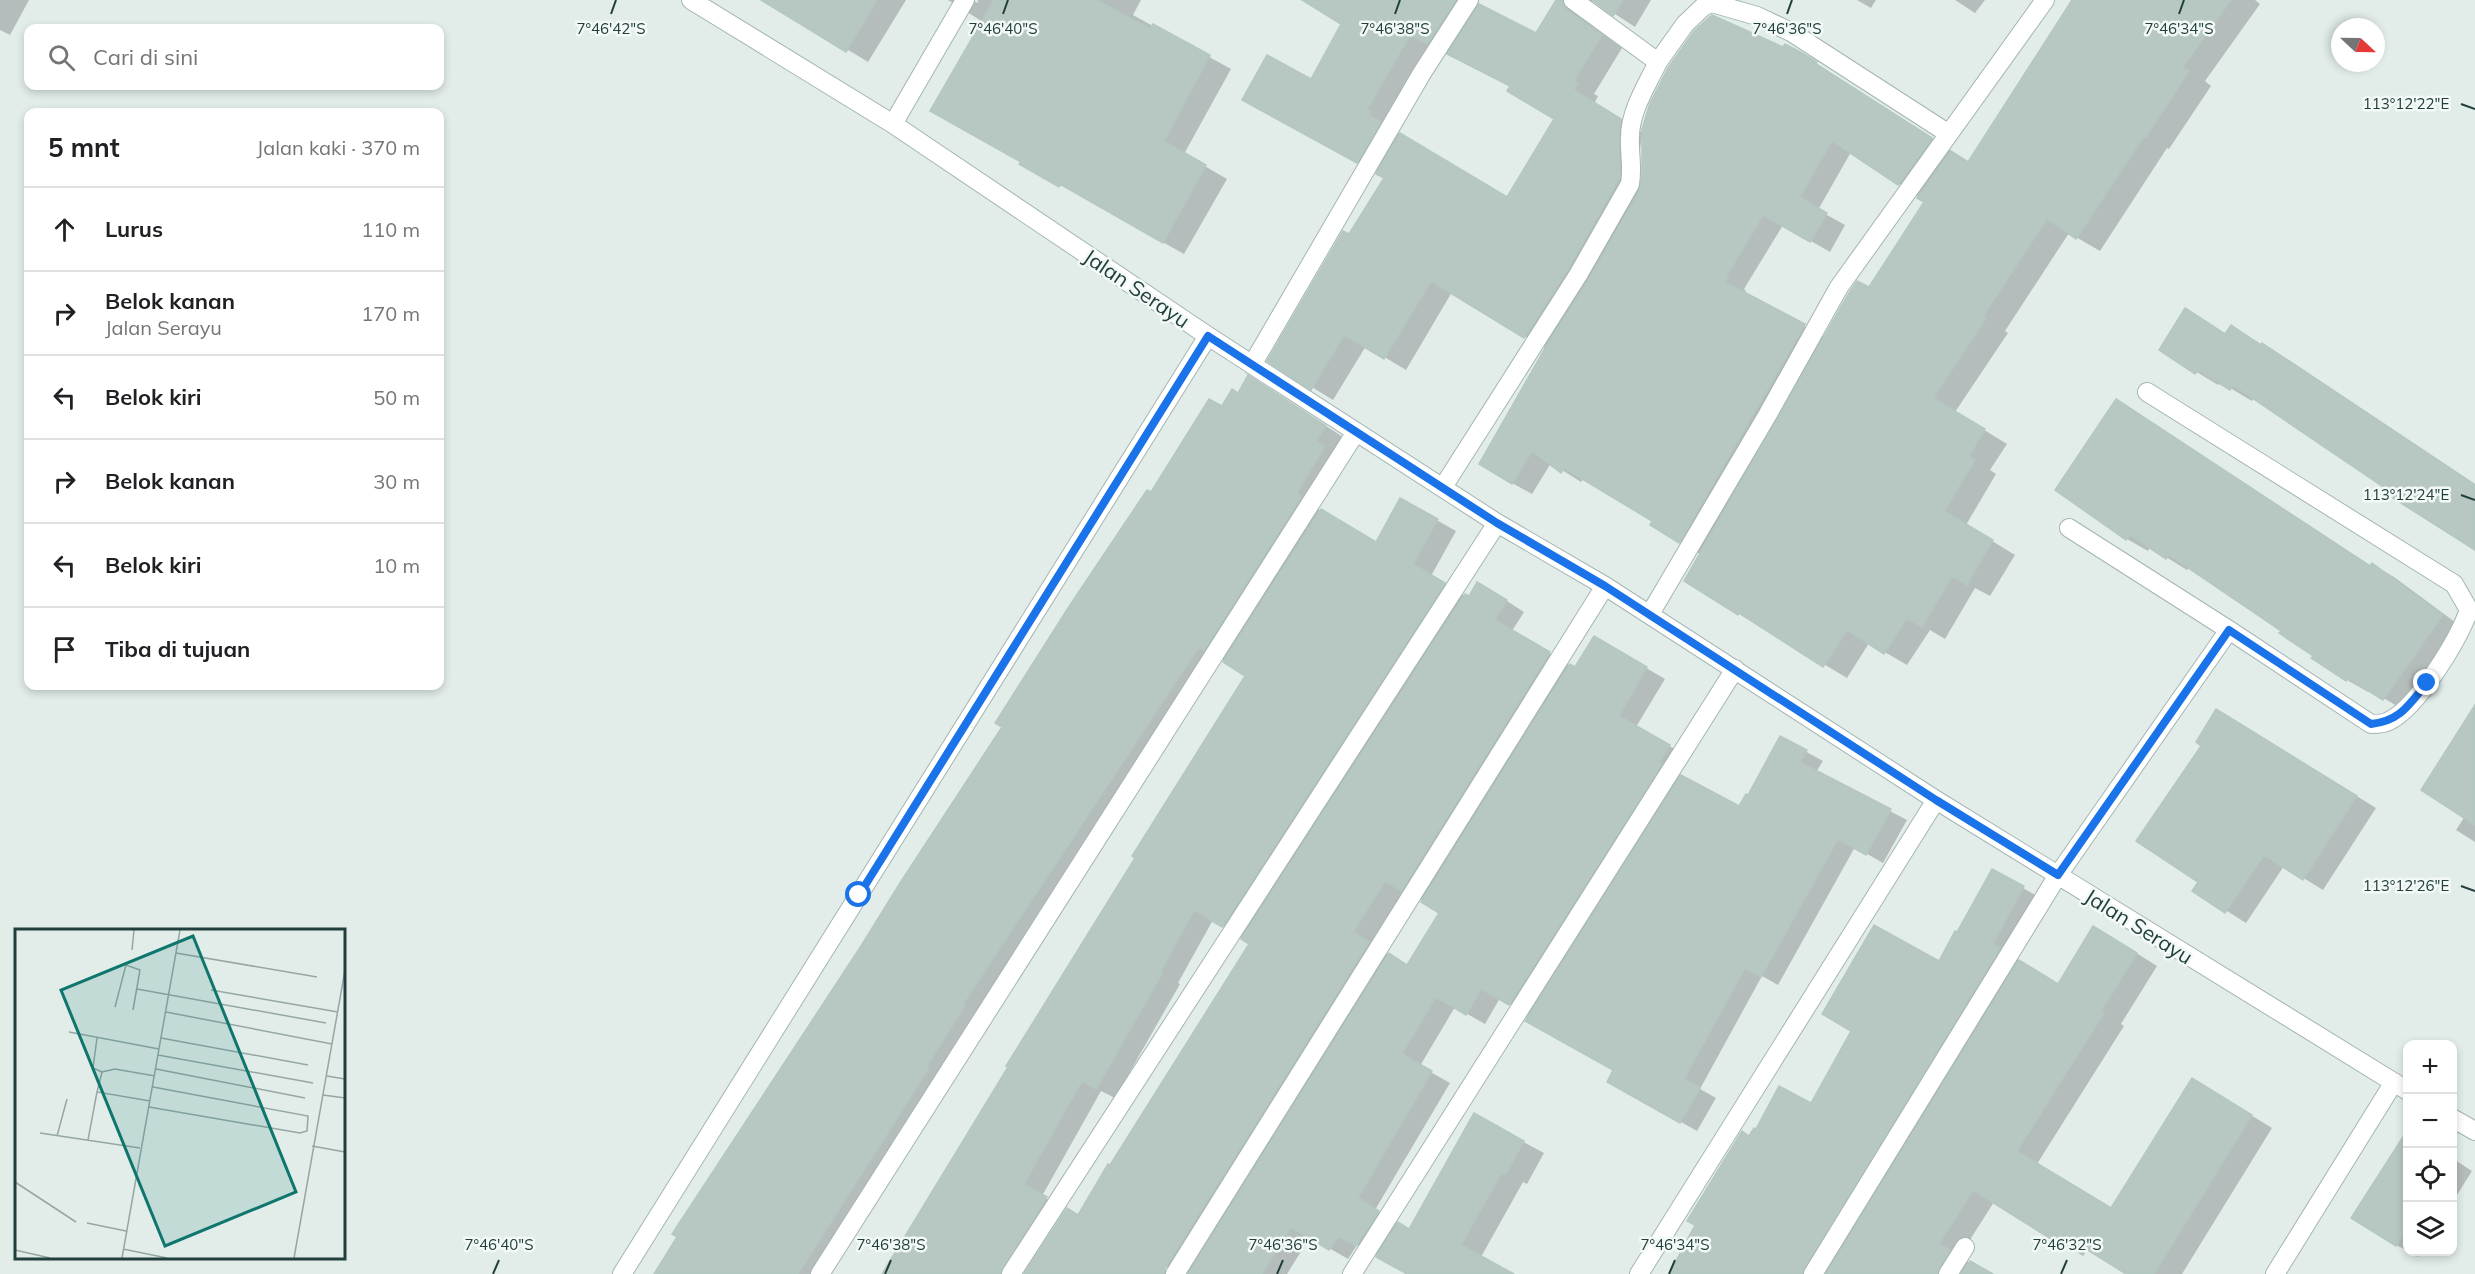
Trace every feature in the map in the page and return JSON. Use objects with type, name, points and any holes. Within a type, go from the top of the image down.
[{"type":"street","name":"Jalan Serayu","points":[[691,0],[893,124],[1208,336],[1497,523],[1650,614],[1936,800],[2401,1086]]},
{"type":"street","points":[[893,124],[965,0]]},
{"type":"street","points":[[1252,364],[1422,73],[1469,0]]},
{"type":"street","points":[[1573,0],[1658,62]]},
{"type":"street","points":[[1650,614],[1768,414],[1839,287],[2045,0]]},
{"type":"street","points":[[1443,487],[1578,275],[1630,184],[1632,169],[1629,135],[1639,102],[1658,62],[1685,24],[1704,6],[1712,3],[1756,16],[1791,32],[1949,134]]},
{"type":"street","points":[[622,1274],[1208,336]]},
{"type":"street","points":[[2069,528],[2371,724],[2387,723],[2402,713],[2439,668],[2464,624],[2469,610],[2454,584],[2148,392]]},
{"type":"street","points":[[820,1274],[1356,432]]},
{"type":"street","points":[[1011,1274],[1497,523]]},
{"type":"street","points":[[1174,1274],[1605,586]]},
{"type":"street","points":[[1812,1274],[2058,875],[2229,630]]},
{"type":"street","points":[[1352,1274],[1736,669]]},
{"type":"street","points":[[1639,1274],[1936,800]]},
{"type":"street","points":[[2276,1274],[2401,1086]]},
{"type":"street","points":[[2457,1121],[2475,1131]]},
{"type":"street","points":[[1948,1274],[1965,1247]]},
{"type":"building","points":[[761,0],[877,0],[846,52]]},
{"type":"building","points":[[994,0],[1097,0],[1150,29],[1153,24],[1210,55],[1164,141],[1206,165],[1163,243],[1060,184],[1059,187],[1019,164],[1021,162],[930,111]]},
{"type":"building","points":[[1302,0],[1456,0],[1427,44],[1410,35],[1367,110],[1371,112],[1369,115],[1381,122],[1357,163],[1242,100],[1267,55],[1311,79],[1341,24]]},
{"type":"building","points":[[1556,0],[1562,0],[1566,9],[1602,35],[1574,80],[1578,83],[1574,90],[1621,119],[1620,177],[1568,269],[1524,338],[1431,281],[1384,359],[1344,335],[1311,390],[1267,361],[1343,231],[1349,234],[1384,178],[1376,174],[1400,133],[1507,197],[1554,119],[1507,91],[1510,86],[1447,54],[1479,4],[1536,33]]},
{"type":"building","points":[[1592,0],[1623,0],[1613,16]]},
{"type":"building","points":[[2072,0],[2231,0],[2183,67],[2189,71],[2076,239],[2047,219],[1983,316],[1986,318],[1933,398],[1985,429],[1969,456],[1975,460],[1944,511],[1993,540],[1967,585],[1952,576],[1922,627],[1907,618],[1884,654],[1847,630],[1823,667],[1684,581],[1857,281],[1869,287],[1924,202],[1917,198],[1951,151],[1968,162]]},
{"type":"building","points":[[1712,15],[1783,47],[1785,44],[1802,53],[1932,138],[1898,185],[1832,141],[1800,197],[1827,213],[1810,242],[1763,215],[1725,282],[1805,324],[1679,543],[1650,525],[1652,521],[1564,468],[1561,473],[1532,451],[1512,484],[1479,464],[1640,190],[1642,129],[1650,103],[1668,68],[1694,31]]},
{"type":"building","points":[[2185,308],[2225,334],[2231,325],[2261,345],[2262,343],[2475,485],[2475,550],[2393,498],[2395,495],[2233,385],[2230,390],[2198,370],[2195,374],[2159,350]]},
{"type":"building","points":[[1248,375],[1326,426],[1316,441],[1325,446],[1297,493],[1301,497],[1204,650],[1199,647],[963,1004],[965,1005],[927,1066],[929,1068],[798,1274],[654,1274],[677,1237],[672,1234],[1002,727],[995,723],[1070,605],[1147,490],[1151,492],[1209,399],[1222,406],[1232,389],[1238,393]]},
{"type":"building","points":[[2116,399],[2370,566],[2372,563],[2443,615],[2383,700],[2348,678],[2346,681],[2311,658],[2313,656],[2279,633],[2281,631],[2169,555],[2166,559],[2130,535],[2126,540],[2055,490]]},
{"type":"building","points":[[1400,498],[1438,519],[1413,564],[1445,583],[1222,927],[1194,910],[1161,971],[1163,972],[1096,1089],[1082,1081],[1024,1184],[1047,1197],[1000,1274],[882,1274],[1008,1067],[1006,1066],[1135,858],[1132,856],[1245,676],[1223,662],[1321,509],[1376,542]]},
{"type":"building","points":[[1477,582],[1507,600],[1495,620],[1550,652],[1401,891],[1385,881],[1353,932],[1369,942],[1165,1268],[1164,1274],[1024,1274],[1067,1208],[1078,1215],[1108,1164],[1110,1165],[1249,944],[1241,939],[1465,594],[1469,596]]},
{"type":"building","points":[[1594,636],[1647,667],[1619,716],[1670,745],[1659,763],[1662,764],[1509,1005],[1481,989],[1466,1015],[1436,997],[1402,1054],[1432,1071],[1358,1198],[1379,1211],[1356,1246],[1338,1236],[1329,1250],[1291,1227],[1262,1274],[1188,1274],[1389,953],[1407,965],[1439,913],[1421,902],[1570,664],[1575,667]]},
{"type":"building","points":[[2475,705],[2475,825],[2421,790]]},
{"type":"building","points":[[2216,709],[2357,796],[2303,880],[2264,855],[2225,913],[2192,891],[2198,882],[2136,841],[2201,746],[2196,742]]},
{"type":"building","points":[[1780,736],[1807,750],[1800,762],[1891,809],[1866,855],[1838,839],[1761,977],[1745,968],[1684,1079],[1700,1088],[1680,1123],[1607,1082],[1613,1070],[1525,1021],[1681,775],[1739,806],[1746,794],[1748,795]]},
{"type":"building","points":[[1992,869],[2024,886],[1993,944],[2000,948],[1802,1274],[1669,1274],[1695,1225],[1687,1221],[1742,1131],[1749,1136],[1754,1128],[1756,1129],[1779,1086],[1811,1103],[1851,1031],[1822,1014],[1874,925],[1939,961]]},
{"type":"building","points":[[2093,926],[2137,953],[2101,1011],[2104,1013],[2017,1151],[2111,1208],[2192,1078],[2252,1115],[2154,1274],[2126,1274],[2067,1237],[2062,1246],[1973,1190],[1939,1244],[1950,1250],[1937,1274],[1826,1274],[2019,960],[2058,984]]},
{"type":"building","points":[[1474,1113],[1524,1141],[1506,1174],[1502,1172],[1461,1245],[1514,1274],[1407,1274],[1376,1257],[1398,1222],[1409,1229]]},
{"type":"building","points":[[2403,1137],[2403,1235],[2396,1246],[2351,1218]]},
{"type":"building","points":[[1970,1261],[1993,1274],[1961,1274]]},
{"type":"route","points":[[859,895],[1208,336],[1497,523],[1605,586],[1936,800],[2058,875],[2229,630],[2371,724],[2387,723],[2402,713],[2427,683]]}]
